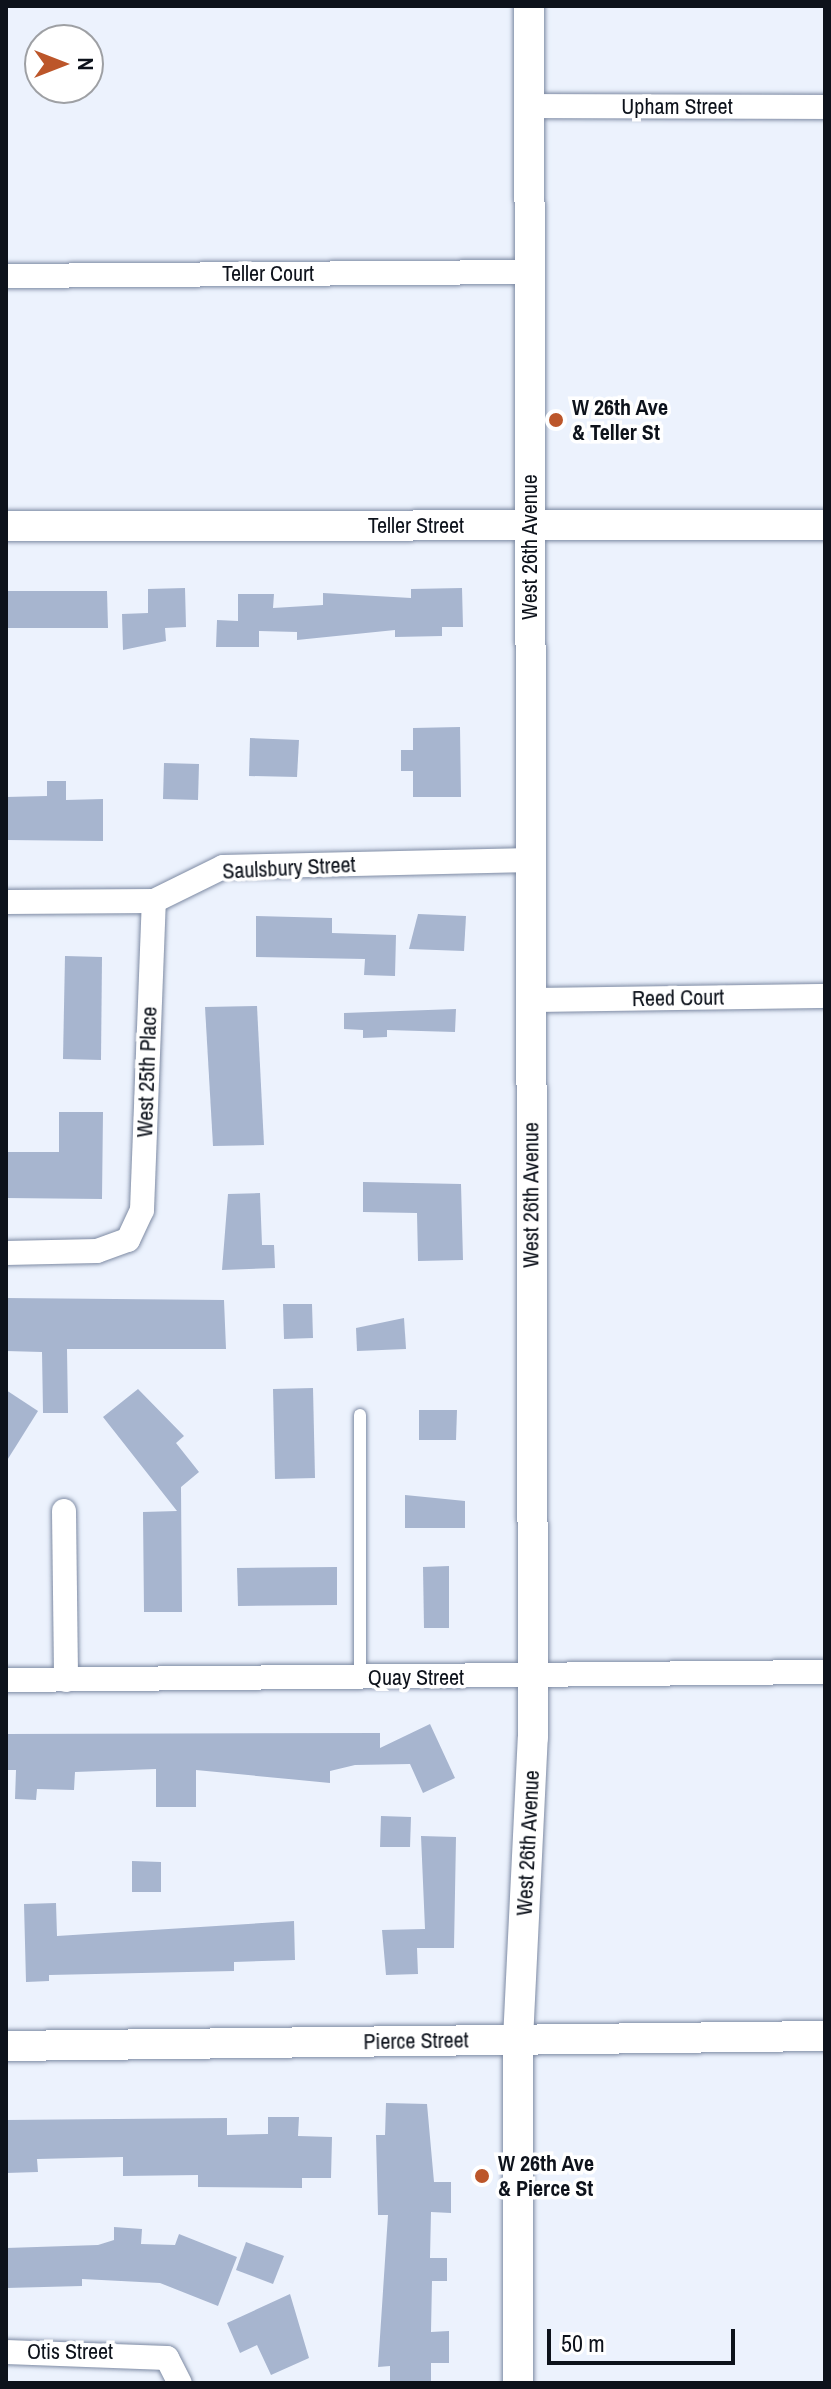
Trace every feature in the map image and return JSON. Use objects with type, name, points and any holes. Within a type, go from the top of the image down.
[{"type":"street","name":"West 26th Avenue","points":[[518,2383],[518,2040],[533,1674],[529,6]]},
{"type":"street","name":"Upham Street","points":[[530,106],[825,107]]},
{"type":"street","name":"Teller Court","points":[[6,276],[529,272]]},
{"type":"street","name":"Teller Street","points":[[6,526],[825,525]]},
{"type":"street","name":"Saulsbury Street","points":[[6,902],[154,901],[223,867],[531,860]]},
{"type":"street","name":"West 25th Place","points":[[6,1253],[97,1251],[128,1240],[142,1210],[154,901]]},
{"type":"street","name":"Reed Court","points":[[530,1000],[825,996]]},
{"type":"street","points":[[64,1511],[66,1680]]},
{"type":"street","name":"Quay Street","points":[[6,1680],[360,1679],[825,1672]]},
{"type":"street","name":"Pierce Street","points":[[6,2046],[825,2036]]},
{"type":"street","name":"Otis Street","points":[[6,2352],[134,2352],[167,2358],[180,2383]]},
{"type":"lane","points":[[360,1415],[360,1679]]},
{"type":"building","points":[[185,588],[186,627],[165,628],[166,641],[123,650],[122,614],[148,613],[148,589]]},
{"type":"building","points":[[462,588],[463,627],[442,627],[442,636],[395,637],[395,630],[297,640],[297,632],[259,631],[259,647],[216,647],[217,620],[238,621],[238,594],[274,594],[273,608],[323,605],[323,593],[411,598],[411,589]]},
{"type":"building","points":[[6,591],[107,591],[108,628],[6,628]]},
{"type":"building","points":[[460,727],[461,797],[413,797],[413,771],[401,771],[401,750],[413,750],[413,728]]},
{"type":"building","points":[[250,738],[299,740],[297,777],[249,776]]},
{"type":"building","points":[[164,763],[199,764],[198,800],[163,799]]},
{"type":"building","points":[[47,781],[66,781],[66,800],[103,799],[103,841],[6,840],[6,797],[47,796]]},
{"type":"building","points":[[418,914],[466,916],[464,951],[409,949]]},
{"type":"building","points":[[256,916],[332,918],[332,933],[396,935],[395,976],[364,975],[365,959],[256,957]]},
{"type":"building","points":[[65,956],[102,957],[101,1060],[63,1059]]},
{"type":"building","points":[[257,1006],[264,1145],[213,1146],[205,1007]]},
{"type":"building","points":[[456,1009],[455,1032],[387,1030],[387,1037],[363,1038],[363,1030],[344,1029],[344,1013]]},
{"type":"building","points":[[59,1112],[103,1112],[102,1199],[6,1198],[6,1152],[59,1152]]},
{"type":"building","points":[[363,1182],[461,1184],[463,1260],[418,1261],[417,1213],[363,1212]]},
{"type":"building","points":[[260,1193],[262,1245],[274,1245],[275,1268],[222,1270],[228,1194]]},
{"type":"building","points":[[6,1298],[224,1300],[226,1349],[67,1349],[68,1413],[43,1413],[42,1352],[6,1351]]},
{"type":"building","points":[[283,1304],[312,1304],[313,1338],[284,1339]]},
{"type":"building","points":[[404,1318],[406,1349],[357,1351],[356,1328]]},
{"type":"building","points":[[313,1388],[315,1478],[275,1479],[273,1389]]},
{"type":"building","points":[[138,1389],[184,1436],[176,1443],[199,1472],[181,1487],[182,1612],[144,1612],[143,1512],[177,1511],[103,1417]]},
{"type":"building","points":[[6,1390],[38,1411],[6,1462]]},
{"type":"building","points":[[419,1410],[457,1410],[456,1440],[419,1440]]},
{"type":"building","points":[[405,1495],[465,1501],[465,1528],[405,1528]]},
{"type":"building","points":[[449,1566],[449,1628],[424,1628],[423,1567]]},
{"type":"building","points":[[337,1567],[337,1605],[238,1606],[237,1568]]},
{"type":"building","points":[[430,1724],[455,1778],[423,1793],[410,1764],[355,1765],[330,1771],[330,1783],[196,1770],[196,1807],[156,1807],[156,1769],[75,1772],[74,1790],[37,1789],[36,1800],[15,1799],[16,1770],[6,1770],[6,1734],[380,1733],[380,1748]]},
{"type":"building","points":[[381,1816],[411,1817],[410,1847],[380,1847]]},
{"type":"building","points":[[421,1836],[456,1837],[454,1948],[417,1948],[418,1974],[386,1975],[382,1930],[425,1929]]},
{"type":"building","points":[[132,1861],[161,1862],[161,1892],[132,1892]]},
{"type":"building","points":[[56,1903],[57,1936],[294,1921],[295,1960],[234,1962],[234,1971],[49,1975],[49,1981],[26,1982],[24,1904]]},
{"type":"building","points":[[386,2103],[427,2104],[434,2182],[451,2182],[451,2213],[431,2212],[430,2258],[447,2258],[447,2281],[432,2281],[431,2332],[449,2331],[449,2363],[431,2363],[431,2383],[390,2383],[390,2366],[378,2367],[388,2215],[378,2215],[376,2135],[385,2135]]},
{"type":"building","points":[[268,2117],[299,2117],[298,2136],[332,2137],[331,2178],[302,2178],[302,2188],[198,2187],[198,2175],[123,2176],[123,2157],[37,2159],[38,2172],[6,2173],[6,2120],[227,2118],[227,2135],[268,2134]]},
{"type":"building","points":[[114,2227],[142,2229],[141,2244],[175,2245],[179,2234],[237,2257],[218,2306],[160,2283],[82,2279],[82,2286],[6,2288],[6,2248],[98,2245],[114,2240]]},
{"type":"building","points":[[246,2242],[284,2256],[273,2284],[236,2270]]},
{"type":"building","points":[[290,2294],[309,2358],[271,2375],[257,2345],[240,2353],[227,2323]]},
{"type":"place","name":"W 26th Ave & Teller St","points":[[556,420]]},
{"type":"place","name":"W 26th Ave & Pierce St","points":[[482,2176]]}]
